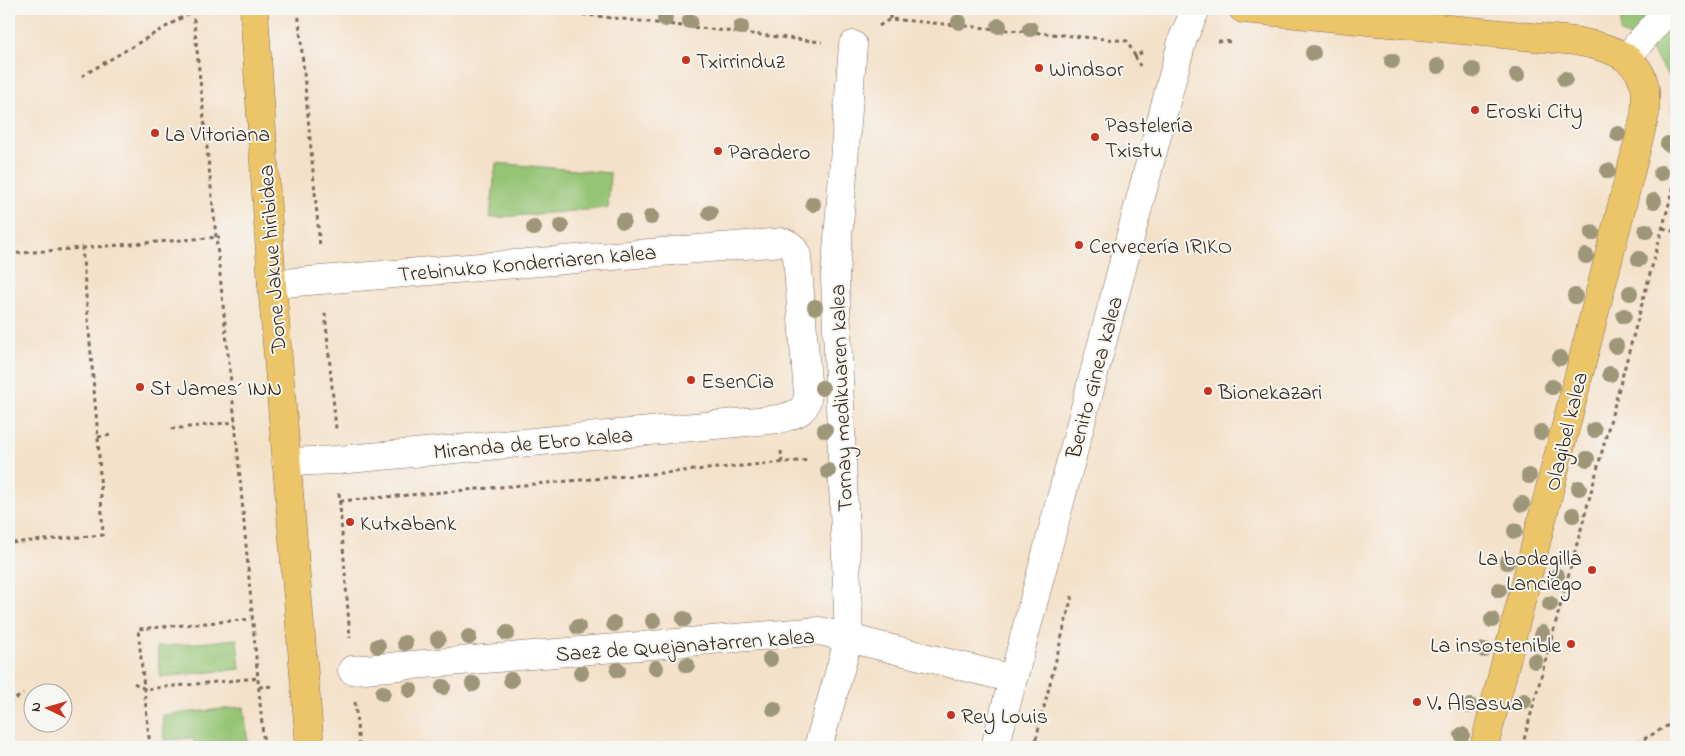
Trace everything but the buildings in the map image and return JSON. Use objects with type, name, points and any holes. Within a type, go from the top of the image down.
[{"type":"main road","name":"Done Jakue hiribidea","points":[[254,9],[272,284],[310,747]]},
{"type":"main road","points":[[1243,9],[1575,40],[1620,52],[1626,58]]},
{"type":"main road","name":"Olagibel kalea","points":[[1484,747],[1645,114],[1645,84],[1639,70],[1626,58]]},
{"type":"street","name":"Benito Ginea kalea","points":[[995,747],[1183,38],[1196,9]]},
{"type":"street","points":[[1626,58],[1669,9]]},
{"type":"street","name":"Tornay medikuaren kalea","points":[[818,747],[849,638],[835,277],[853,45]]},
{"type":"street","name":"Trebinuko Konderriaren kalea","points":[[272,284],[783,242]]},
{"type":"street","name":"Tornay medikuaren kalea","points":[[779,419],[797,414],[804,409],[808,402],[797,256],[794,249],[789,244],[783,242]]},
{"type":"street","name":"Miranda de Ebro kalea","points":[[286,462],[338,460],[779,419]]},
{"type":"street","name":"Saez de Quejanatarren kalea","points":[[352,670],[820,631],[1013,679]]},
{"type":"path","points":[[82,76],[193,10],[198,9]]},
{"type":"path","points":[[890,9],[890,19]]},
{"type":"path","points":[[193,10],[219,238],[264,747]]},
{"type":"path","points":[[1211,41],[1241,43]]},
{"type":"path","points":[[1522,747],[1676,178]]},
{"type":"path","points":[[1663,228],[1676,232]]},
{"type":"path","points":[[9,254],[219,238]]},
{"type":"path","points":[[9,543],[103,535],[98,437],[82,248]]},
{"type":"path","points":[[171,429],[235,422]]},
{"type":"path","points":[[98,437],[112,435]]},
{"type":"path","points":[[359,747],[340,501],[843,457]]},
{"type":"path","points":[[150,747],[138,629],[253,619]]},
{"type":"path","points":[[134,683],[145,689],[258,678]]},
{"type":"path","points":[[9,703],[22,695]]},
{"type":"path","points":[[1630,747],[1676,721]]},
{"type":"path","points":[[9,722],[12,747]]},
{"type":"green space","points":[[1622,9],[1676,9],[1676,114],[1672,113],[1673,95],[1670,78],[1653,53],[1637,39],[1620,33]]},
{"type":"green space","points":[[496,163],[610,173],[608,208],[490,218]]},
{"type":"green space","points":[[237,639],[240,669],[160,677],[157,647]]},
{"type":"green space","points":[[244,707],[248,747],[194,747],[193,738],[164,740],[162,715]]},
{"type":"place","name":"Txirrinduz","points":[[686,60]]},
{"type":"place","name":"Windsor","points":[[1039,68]]},
{"type":"place","name":"Eroski City","points":[[1475,110]]},
{"type":"place","name":"La Vitoriana","points":[[155,133]]},
{"type":"place","name":"Pastelería Txistu","points":[[1095,137]]},
{"type":"place","name":"Paradero","points":[[718,151]]},
{"type":"place","name":"Cervecería IRIKO","points":[[1079,245]]},
{"type":"place","name":"EsenCia","points":[[691,380]]},
{"type":"place","name":"St James´ INN","points":[[140,387]]},
{"type":"place","name":"Bionekazari","points":[[1208,391]]},
{"type":"place","name":"Kutxabank","points":[[350,522]]},
{"type":"place","name":"La bodegilla Lanciego","points":[[1592,570]]},
{"type":"place","name":"La insostenible","points":[[1571,644]]},
{"type":"place","name":"V. Alsasua","points":[[1417,702]]},
{"type":"place","name":"Rey Louis","points":[[951,715]]}]
